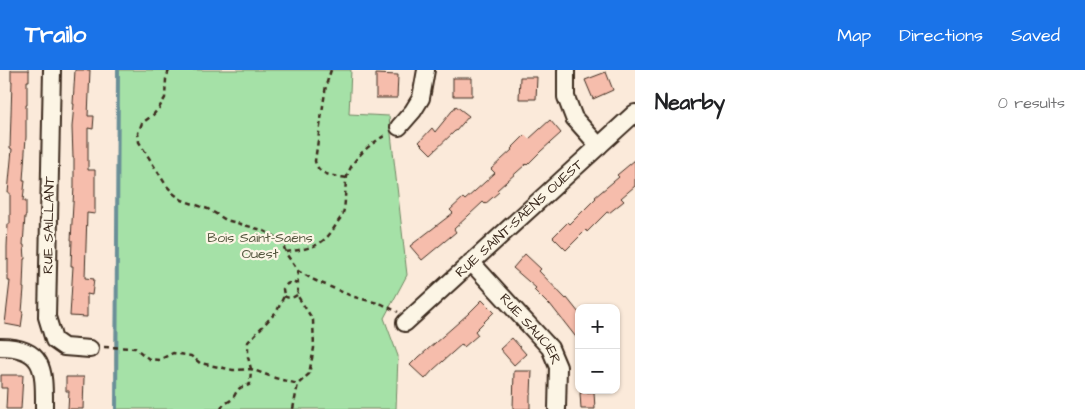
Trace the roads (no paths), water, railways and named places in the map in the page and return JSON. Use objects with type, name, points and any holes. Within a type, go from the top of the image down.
[{"type":"street","name":"RUE SAILLANT","points":[[52,70],[47,317],[54,340],[64,347],[90,349]]},
{"type":"street","points":[[399,127],[421,98],[426,70]]},
{"type":"street","points":[[566,70],[566,96],[574,118],[599,146]]},
{"type":"street","name":"RUE SAINT-SAËNS OUEST","points":[[406,321],[635,113]]},
{"type":"street","name":"RUE SAUCIER","points":[[471,262],[550,348],[558,367],[557,409]]},
{"type":"street","points":[[0,347],[12,347],[30,352],[40,364],[44,379],[44,409]]},
{"type":"waterway","points":[[116,409],[118,70]]},
{"type":"park label","name":"Bois Saint-Saëns Ouest","points":[[260,246]]}]
